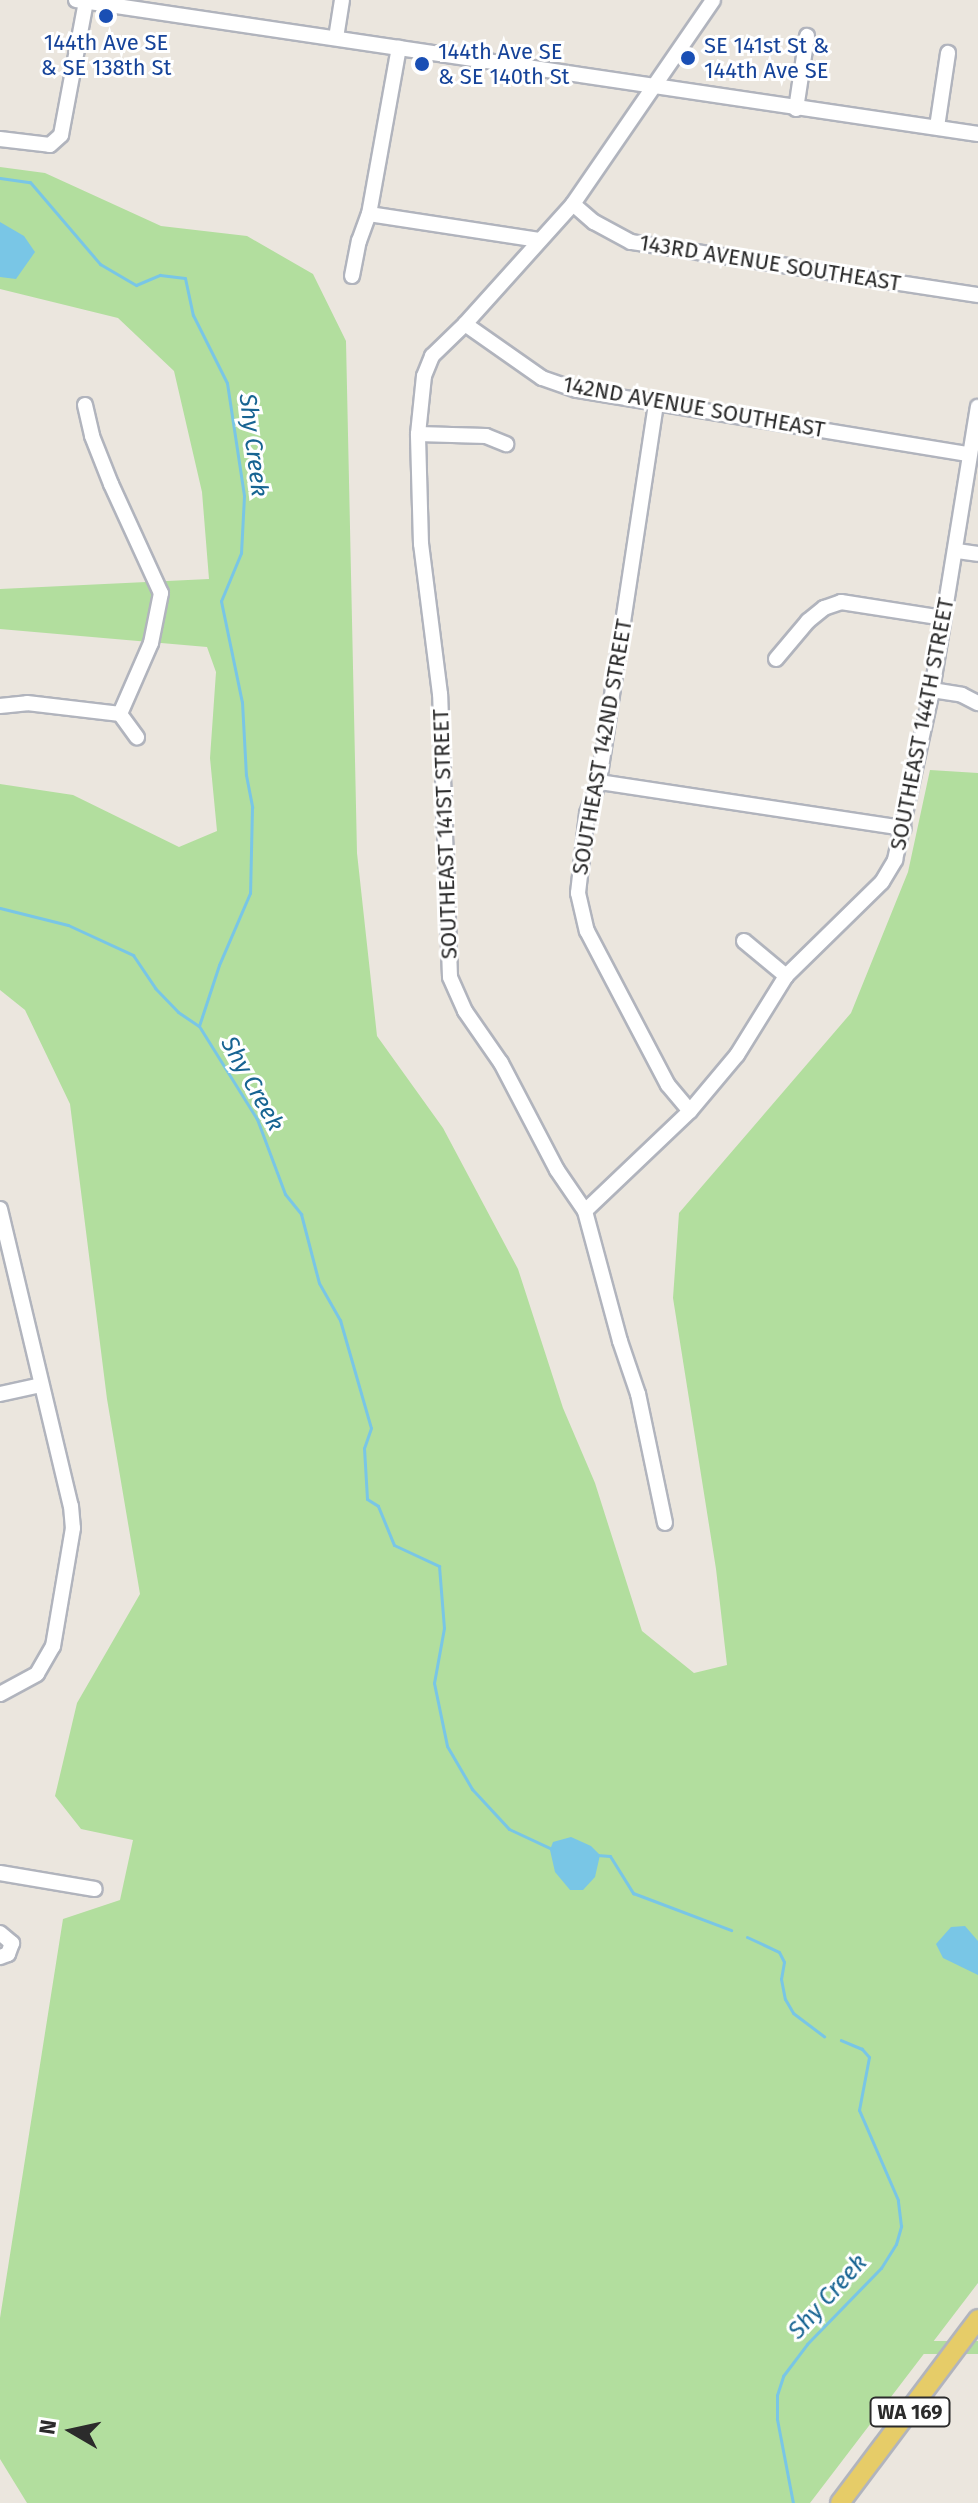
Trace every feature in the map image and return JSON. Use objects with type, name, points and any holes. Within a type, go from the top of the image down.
[{"type":"main road","name":"WA 169","points":[[840,2503],[978,2319]]},
{"type":"street","points":[[336,38],[342,0]]},
{"type":"street","points":[[465,324],[573,204],[713,0]]},
{"type":"street","points":[[0,139],[46,145],[55,142],[62,133],[81,1],[978,134]]},
{"type":"street","points":[[796,109],[807,36]]},
{"type":"street","points":[[352,276],[359,241],[369,214],[399,48]]},
{"type":"street","points":[[937,127],[948,53]]},
{"type":"street","name":"143RD AVENUE SOUTHEAST","points":[[573,204],[594,222],[631,242],[978,295]]},
{"type":"street","points":[[369,214],[539,240]]},
{"type":"street","name":"SOUTHEAST 141ST STREET","points":[[465,324],[441,343],[424,376],[418,434],[421,544],[440,694],[450,977],[465,1011],[501,1063],[557,1170],[585,1211],[620,1341],[638,1394],[665,1523]]},
{"type":"street","name":"142ND AVENUE SOUTHEAST","points":[[465,324],[542,378],[577,390],[969,454]]},
{"type":"street","name":"SOUTHEAST 142ND STREET","points":[[656,404],[599,782],[587,814],[578,893],[587,931],[668,1085],[690,1111]]},
{"type":"street","points":[[85,405],[106,472],[161,593],[151,643],[120,714]]},
{"type":"street","name":"SOUTHEAST 144TH STREET","points":[[585,1211],[690,1111],[737,1055],[786,976],[882,882],[895,860],[932,690],[978,407]]},
{"type":"street","points":[[418,434],[486,436],[506,444]]},
{"type":"street","points":[[957,551],[978,554]]},
{"type":"street","points":[[776,659],[808,621],[824,608],[841,602],[943,618]]},
{"type":"street","points":[[932,690],[978,703]]},
{"type":"street","points":[[0,706],[27,703],[120,714],[137,737]]},
{"type":"street","points":[[599,782],[904,828]]},
{"type":"street","points":[[744,941],[786,976]]},
{"type":"street","points":[[0,1209],[71,1506],[73,1528],[53,1646],[37,1674],[0,1694]]},
{"type":"street","points":[[0,1394],[41,1385]]},
{"type":"street","points":[[0,1873],[95,1889]]},
{"type":"street","points":[[0,1933],[8,1936],[12,1943],[8,1954],[0,1957]]},
{"type":"green space","points":[[0,167],[45,173],[161,226],[247,236],[313,274],[346,341],[357,853],[377,1036],[443,1128],[518,1269],[563,1408],[595,1483],[642,1631],[694,1673],[727,1665],[716,1569],[673,1298],[679,1213],[851,1013],[908,872],[930,770],[978,773],[978,2283],[810,2503],[27,2503],[0,2459],[0,2318],[63,1919],[120,1900],[133,1840],[81,1829],[55,1796],[77,1703],[140,1594],[107,1399],[70,1104],[25,1010],[0,990],[0,784],[73,795],[179,847],[217,831],[210,758],[216,672],[207,647],[0,629],[0,589],[209,579],[202,492],[174,371],[118,318],[0,289]]},
{"type":"green space","points":[[775,2341],[978,2341],[978,2354],[775,2354]]},
{"type":"water","points":[[0,222],[24,236],[35,252],[16,279],[0,277]]},
{"type":"water","points":[[571,1837],[591,1846],[600,1855],[595,1877],[583,1890],[570,1890],[555,1872],[550,1850],[553,1842]]},
{"type":"water","points":[[965,1926],[978,1941],[978,1975],[943,1958],[936,1944],[951,1927]]},
{"type":"waterway","name":"Shy Creek","points":[[0,178],[30,182],[100,264],[136,285],[160,275],[185,278],[193,315],[227,383],[244,496],[241,553],[221,601],[242,702],[246,775],[252,807],[250,893],[219,965],[199,1026],[257,1119],[285,1194],[301,1214],[319,1283],[340,1320],[371,1428],[364,1448],[367,1499],[378,1506],[394,1545],[439,1566],[444,1628],[434,1683],[447,1746],[472,1789],[509,1829],[554,1850]]},
{"type":"waterway","points":[[0,908],[68,925],[133,955],[155,988],[178,1012],[199,1026]]},
{"type":"waterway","name":"Shy Creek","points":[[597,1855],[610,1856],[633,1893],[731,1930]]},
{"type":"waterway","name":"Shy Creek","points":[[747,1937],[779,1952],[784,1962],[781,1979],[785,1999],[793,2013],[824,2036]]},
{"type":"waterway","name":"Shy Creek","points":[[793,2503],[777,2419],[777,2395],[783,2376],[807,2344],[881,2268],[896,2244],[901,2226],[898,2200],[859,2110],[869,2057],[862,2049],[841,2040]]},
{"type":"place","name":"144th Ave SE & SE 138th St","points":[[106,16]]},
{"type":"place","name":"SE 141st St & 144th Ave SE","points":[[688,58]]},
{"type":"place","name":"144th Ave SE & SE 140th St","points":[[422,64]]}]
